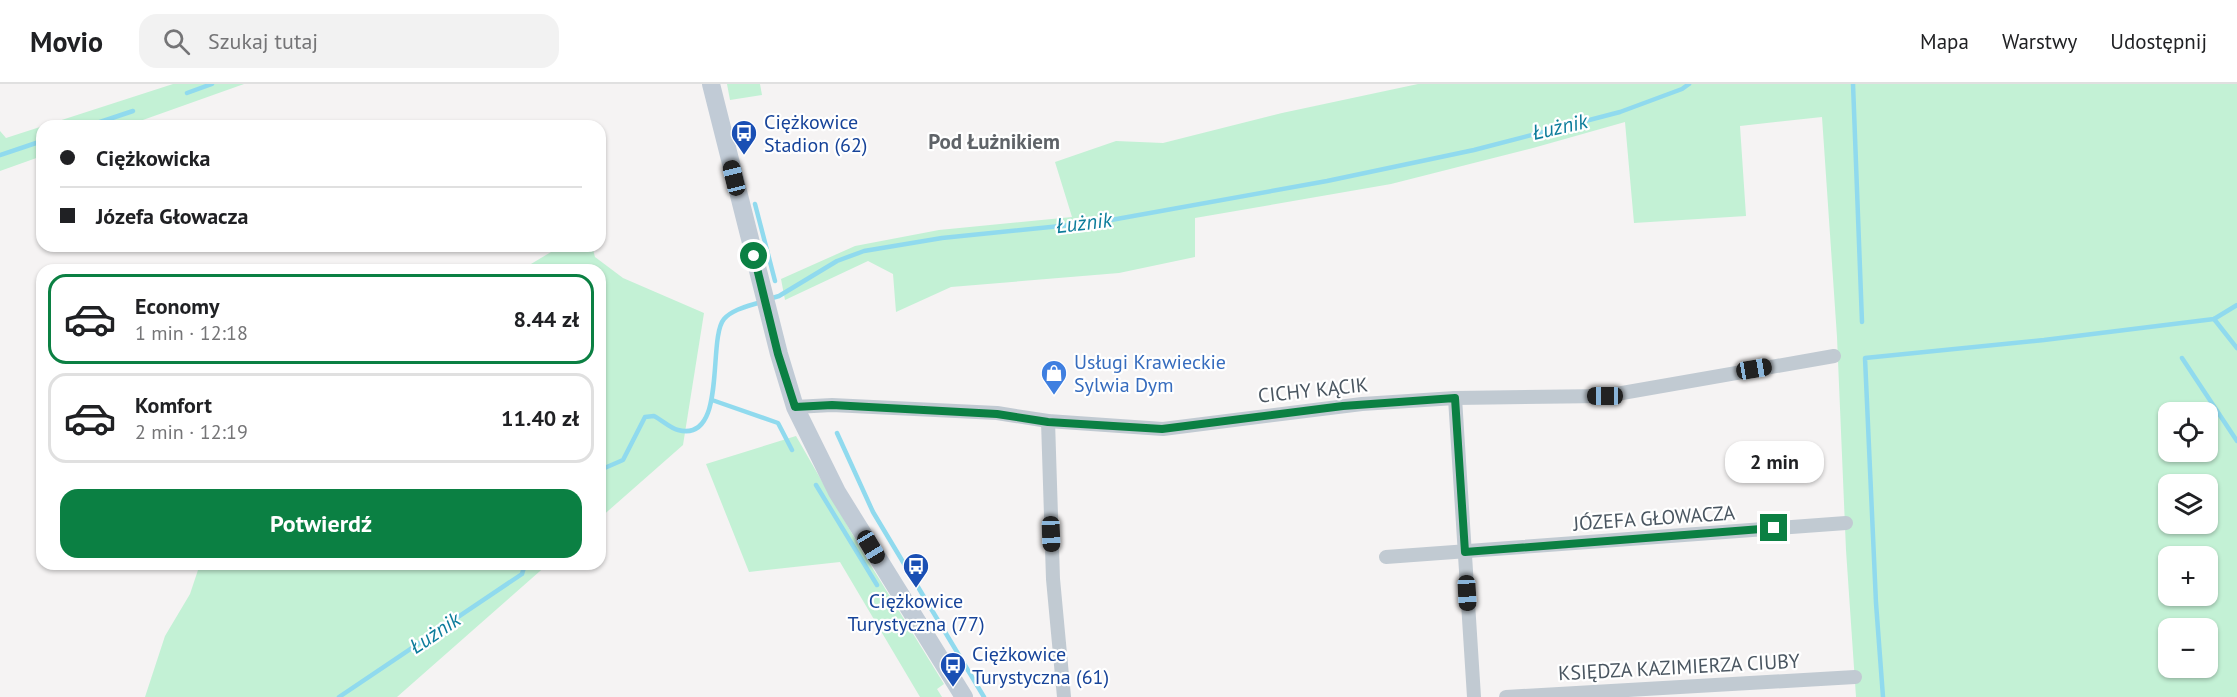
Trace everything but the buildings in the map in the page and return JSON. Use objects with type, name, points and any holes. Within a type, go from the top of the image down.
[{"type":"street","points":[[711,84],[778,354],[795,407],[837,492],[964,697]]},
{"type":"street","name":"CICHY KĄCIK","points":[[795,407],[832,405],[985,413],[1048,422],[1162,429],[1351,405],[1455,398],[1605,396],[1834,356]]},
{"type":"street","points":[[1455,398],[1474,697]]},
{"type":"street","points":[[1048,422],[1053,579],[1064,697]]},
{"type":"street","name":"JÓZEFA GŁOWACZA","points":[[1386,557],[1846,523]]},
{"type":"street","name":"KSIĘDZA KAZIMIERZA CIUBY","points":[[1506,697],[1855,677]]},
{"type":"green space","points":[[173,84],[244,84],[143,120],[62,120]]},
{"type":"green space","points":[[727,84],[760,84],[762,95],[730,100]]},
{"type":"green space","points":[[1418,84],[2237,84],[2237,697],[1856,697],[1846,550],[1837,337],[1822,117],[1740,126],[1746,216],[1634,223],[1625,122],[1391,184],[1195,218],[1195,257],[1119,273],[951,287],[896,312],[893,274],[868,261],[785,300],[781,279],[855,246],[939,230],[1072,217],[1055,162],[1116,141],[1163,143],[1282,113]]},
{"type":"green space","points":[[36,128],[36,158],[0,171],[0,131],[6,138]]},
{"type":"green space","points":[[551,252],[594,252],[595,257],[604,264],[531,264]]},
{"type":"green space","points":[[606,265],[623,278],[704,313],[683,445],[606,513]]},
{"type":"green space","points":[[796,436],[862,551],[944,684],[937,689],[942,697],[920,697],[840,562],[749,572],[706,464]]},
{"type":"green space","points":[[198,570],[541,570],[397,697],[145,697],[165,636],[190,594]]},
{"type":"waterway","points":[[187,93],[212,84]]},
{"type":"waterway","name":"Łużnik","points":[[769,299],[779,296],[837,261],[864,251],[942,238],[1100,222],[1327,181],[1474,150],[1620,112],[1682,89],[1689,84]]},
{"type":"waterway","points":[[1853,84],[1862,322]]},
{"type":"waterway","points":[[106,120],[133,111]]},
{"type":"waterway","points":[[0,155],[36,143]]},
{"type":"waterway","points":[[755,204],[775,281]]},
{"type":"waterway","name":"Łużnik","points":[[606,467],[623,460],[645,417],[654,416],[678,430],[694,430],[704,421],[710,406],[719,330],[724,319],[736,310],[761,302]]},
{"type":"waterway","points":[[1883,697],[1876,603],[1865,358],[2044,340],[2214,319],[2237,305]]},
{"type":"waterway","points":[[2214,319],[2237,348]]},
{"type":"waterway","points":[[2182,358],[2237,441]]},
{"type":"waterway","points":[[712,400],[778,423],[792,450]]},
{"type":"waterway","points":[[837,433],[873,512],[984,697]]},
{"type":"waterway","points":[[816,485],[877,585]]},
{"type":"waterway","name":"Łużnik","points":[[339,697],[522,574],[523,570]]},
{"type":"place","name":"Ciężkowice Stadion (62)","points":[[744,156]]},
{"type":"place","name":"Usługi Krawieckie Sylwia Dym","points":[[1054,396]]},
{"type":"place","name":"Ciężkowice Turystyczna (77)","points":[[916,589]]},
{"type":"place","name":"Ciężkowice Turystyczna (61)","points":[[953,688]]},
{"type":"district","name":"Pod Łużnikiem","points":[[994,142]]},
{"type":"route","points":[[754,256],[778,354],[795,407],[832,405],[997,414],[1048,422],[1162,429],[1266,414],[1362,404],[1455,398],[1465,552],[1774,528]]}]
